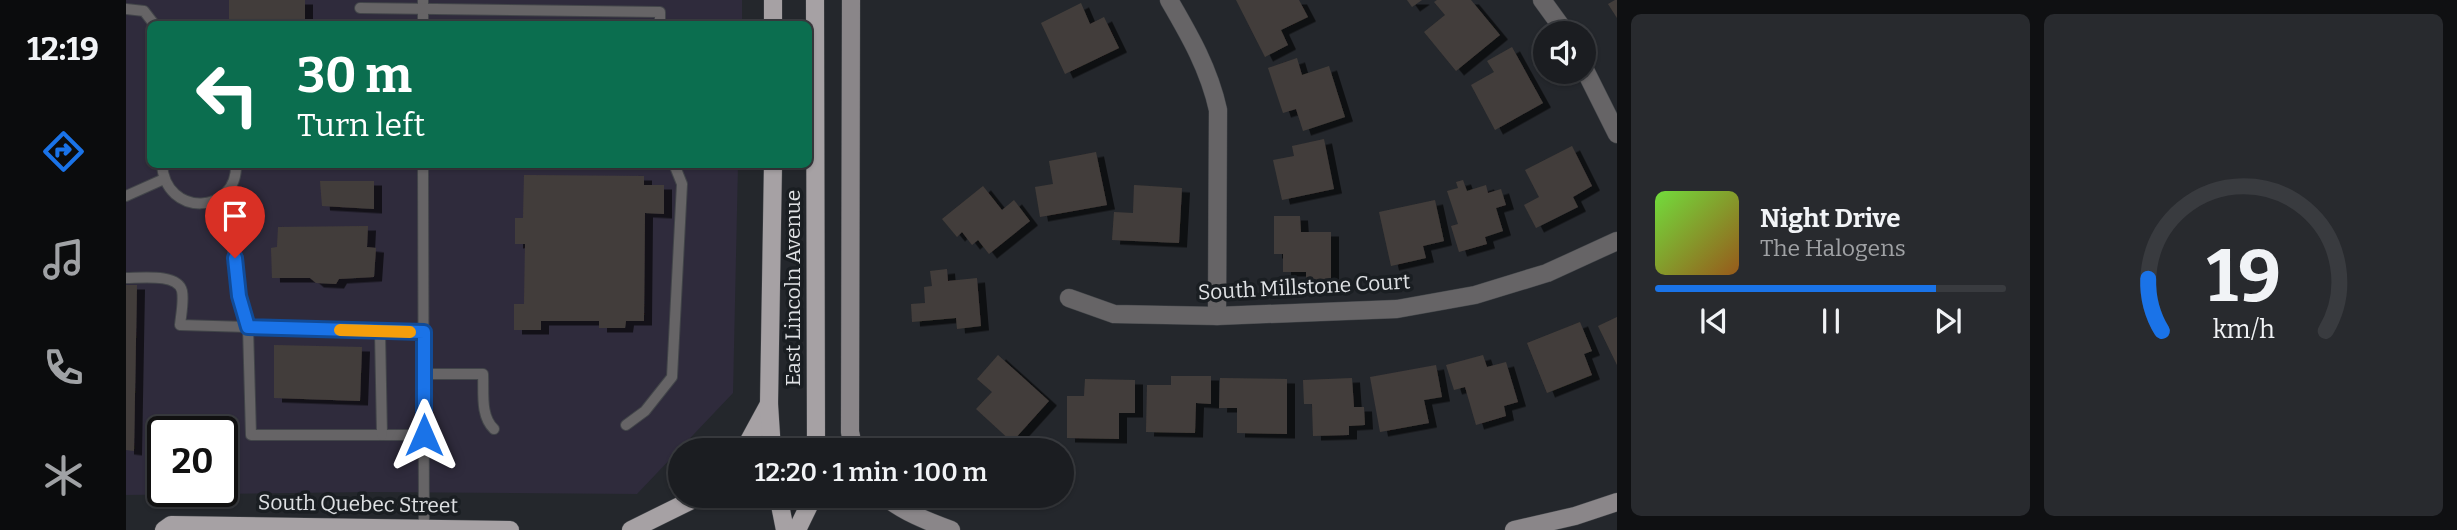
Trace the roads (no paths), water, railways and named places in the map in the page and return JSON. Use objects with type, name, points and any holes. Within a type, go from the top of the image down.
[{"type":"main road","points":[[773,0],[773,21]]},
{"type":"main road","name":"East Lincoln Avenue","points":[[815,0],[816,438]]},
{"type":"main road","points":[[851,0],[851,438]]},
{"type":"main road","name":"East Lincoln Avenue","points":[[771,438],[769,404],[773,168]]},
{"type":"main road","points":[[751,438],[769,404]]},
{"type":"main road","points":[[1514,530],[1575,516],[1617,502]]},
{"type":"main road","points":[[631,530],[676,508]]},
{"type":"main road","points":[[781,508],[785,530]]},
{"type":"main road","points":[[797,530],[808,508]]},
{"type":"main road","points":[[901,508],[918,518],[951,530]]},
{"type":"main road","name":"South Quebec Street","points":[[164,530],[170,525],[510,530]]},
{"type":"street","points":[[1169,0],[1201,56],[1218,110],[1217,316]]},
{"type":"street","points":[[1542,0],[1557,21]]},
{"type":"street","points":[[1592,84],[1617,134]]},
{"type":"street","name":"South Millstone Court","points":[[1069,298],[1114,314],[1217,316],[1397,309],[1475,295],[1547,273],[1617,241]]},
{"type":"lane","points":[[360,8],[423,5],[660,12],[660,21]]},
{"type":"lane","points":[[126,9],[144,12],[152,21]]},
{"type":"lane","points":[[163,168],[164,179],[174,194],[195,204],[213,202],[227,192],[234,183],[236,168]]},
{"type":"lane","points":[[423,168],[424,528]]},
{"type":"lane","points":[[626,425],[645,411],[672,377],[682,184],[676,168]]},
{"type":"lane","points":[[126,196],[164,179]]},
{"type":"lane","points":[[213,202],[228,230],[235,258],[239,296],[248,327],[251,435],[424,435]]},
{"type":"lane","points":[[126,278],[167,279],[177,283],[182,290],[180,325],[424,332]]},
{"type":"lane","points":[[380,332],[382,435]]},
{"type":"lane","points":[[423,374],[483,374],[484,407],[488,423],[494,429]]}]
